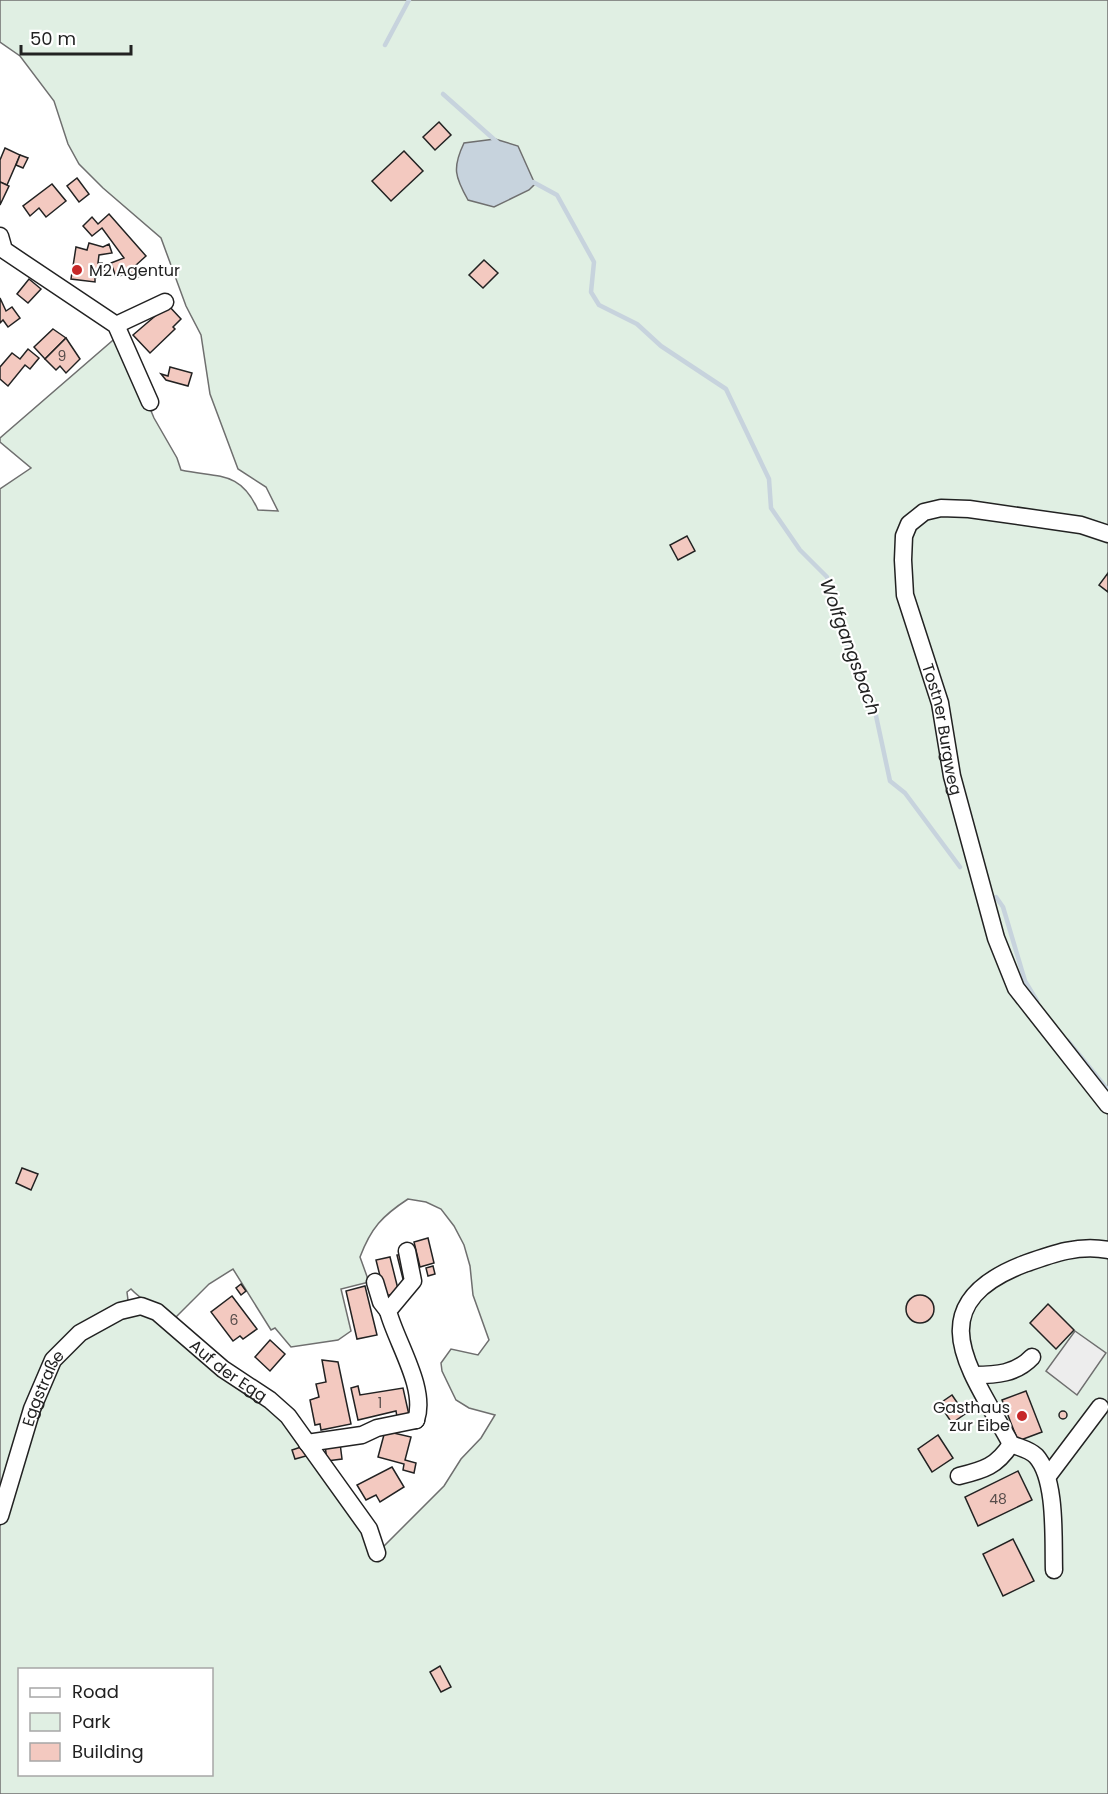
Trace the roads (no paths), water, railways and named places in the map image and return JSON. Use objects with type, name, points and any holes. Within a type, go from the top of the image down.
[{"type":"street","points":[[1,246],[116,325],[150,402]]},
{"type":"street","points":[[116,325],[165,302]]},
{"type":"street","name":"Tostner Burgweg","points":[[1108,534],[1081,525],[969,509],[941,508],[924,512],[909,524],[904,537],[903,560],[905,596],[940,703],[952,776],[996,938],[1016,988],[1108,1105]]},
{"type":"street","points":[[1054,1570],[1048,1476],[1035,1455],[1011,1443],[974,1375],[963,1352],[960,1333],[962,1316],[971,1297],[986,1284],[1009,1270],[1068,1250],[1092,1246],[1108,1250]]},
{"type":"street","points":[[388,1311],[413,1281],[407,1251]]},
{"type":"street","points":[[307,1443],[362,1435],[377,1428],[418,1421],[419,1412],[412,1372],[388,1311],[381,1302],[375,1282]]},
{"type":"street","name":"Auf der Egg","points":[[141,1306],[157,1312],[223,1369],[278,1406],[369,1529],[376,1553]]},
{"type":"street","name":"Eggstraße","points":[[0,1516],[32,1409],[53,1360],[80,1333],[120,1311],[141,1306]]},
{"type":"street","points":[[974,1375],[1011,1371],[1024,1366],[1032,1357]]},
{"type":"street","points":[[1048,1476],[1100,1407]]},
{"type":"street","points":[[959,1476],[987,1470],[1001,1460],[1011,1443]]},
{"type":"waterway","name":"Wolfgangsbach","points":[[385,45],[409,0]]},
{"type":"waterway","name":"Wolfgangsbach","points":[[443,94],[497,142]]},
{"type":"waterway","name":"Wolfgangsbach","points":[[533,182],[557,195],[594,262],[591,292],[599,305],[637,324],[661,346],[726,389],[769,479],[771,508],[800,550],[827,577],[845,640],[875,711],[890,781],[905,793],[960,867]]},
{"type":"waterway","name":"Wolfgangsbach","points":[[996,897],[1003,907],[1025,981],[1037,1001]]},
{"type":"waterway","name":"Wolfgangsbach","points":[[1068,1041],[1108,1090]]},
{"type":"place","name":"M2 Agentur","points":[[77,270]]},
{"type":"place","name":"Gasthaus zur Eibe","points":[[1022,1416]]}]
